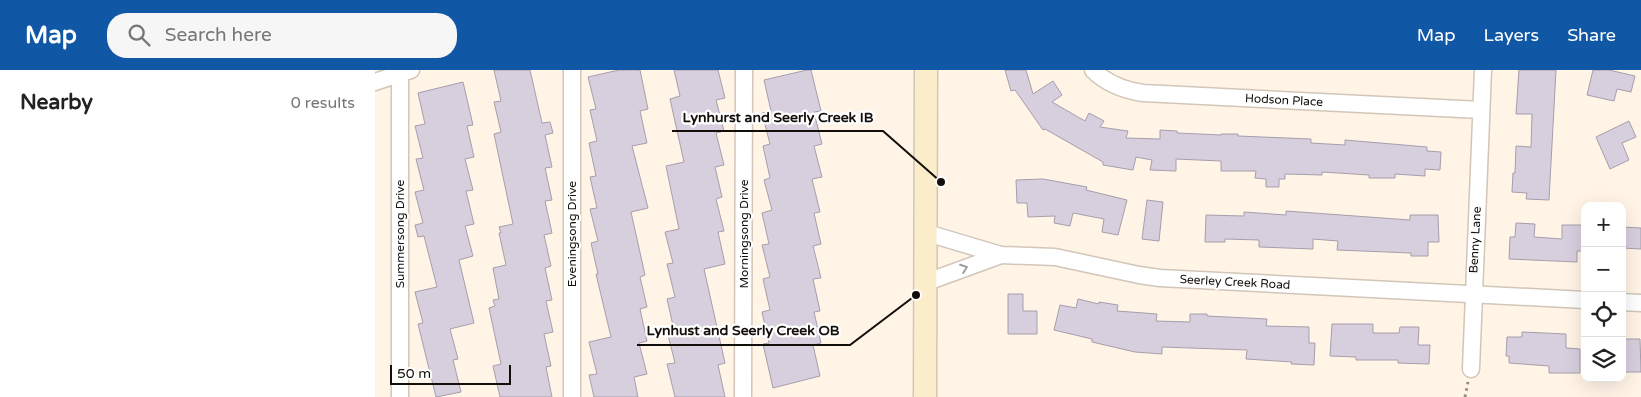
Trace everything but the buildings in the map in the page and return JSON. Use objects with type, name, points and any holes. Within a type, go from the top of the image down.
[{"type":"main road","points":[[925,397],[927,282],[926,70]]},
{"type":"street","name":"Eveningsong Drive","points":[[572,70],[573,397]]},
{"type":"street","name":"Morningsong Drive","points":[[743,397],[744,70]]},
{"type":"street","name":"Hodson Place","points":[[1093,70],[1103,80],[1115,87],[1143,93],[1481,110]]},
{"type":"street","name":"Benny Lane","points":[[1471,369],[1483,70]]},
{"type":"street","points":[[375,82],[403,71]]},
{"type":"street","name":"Summersong Drive","points":[[400,397],[403,71]]},
{"type":"street","name":"Seerley Creek Road","points":[[927,233],[1001,255],[1046,255],[1139,276],[1581,300]]},
{"type":"street","name":"Seerley Creek Road","points":[[927,282],[1001,255]]},
{"type":"street","points":[[1626,302],[1641,303]]},
{"type":"place","name":"Lynhurst and Seerly Creek IB","points":[[941,182]]},
{"type":"place","name":"Lynhust and Seerly Creek OB","points":[[916,295]]}]
